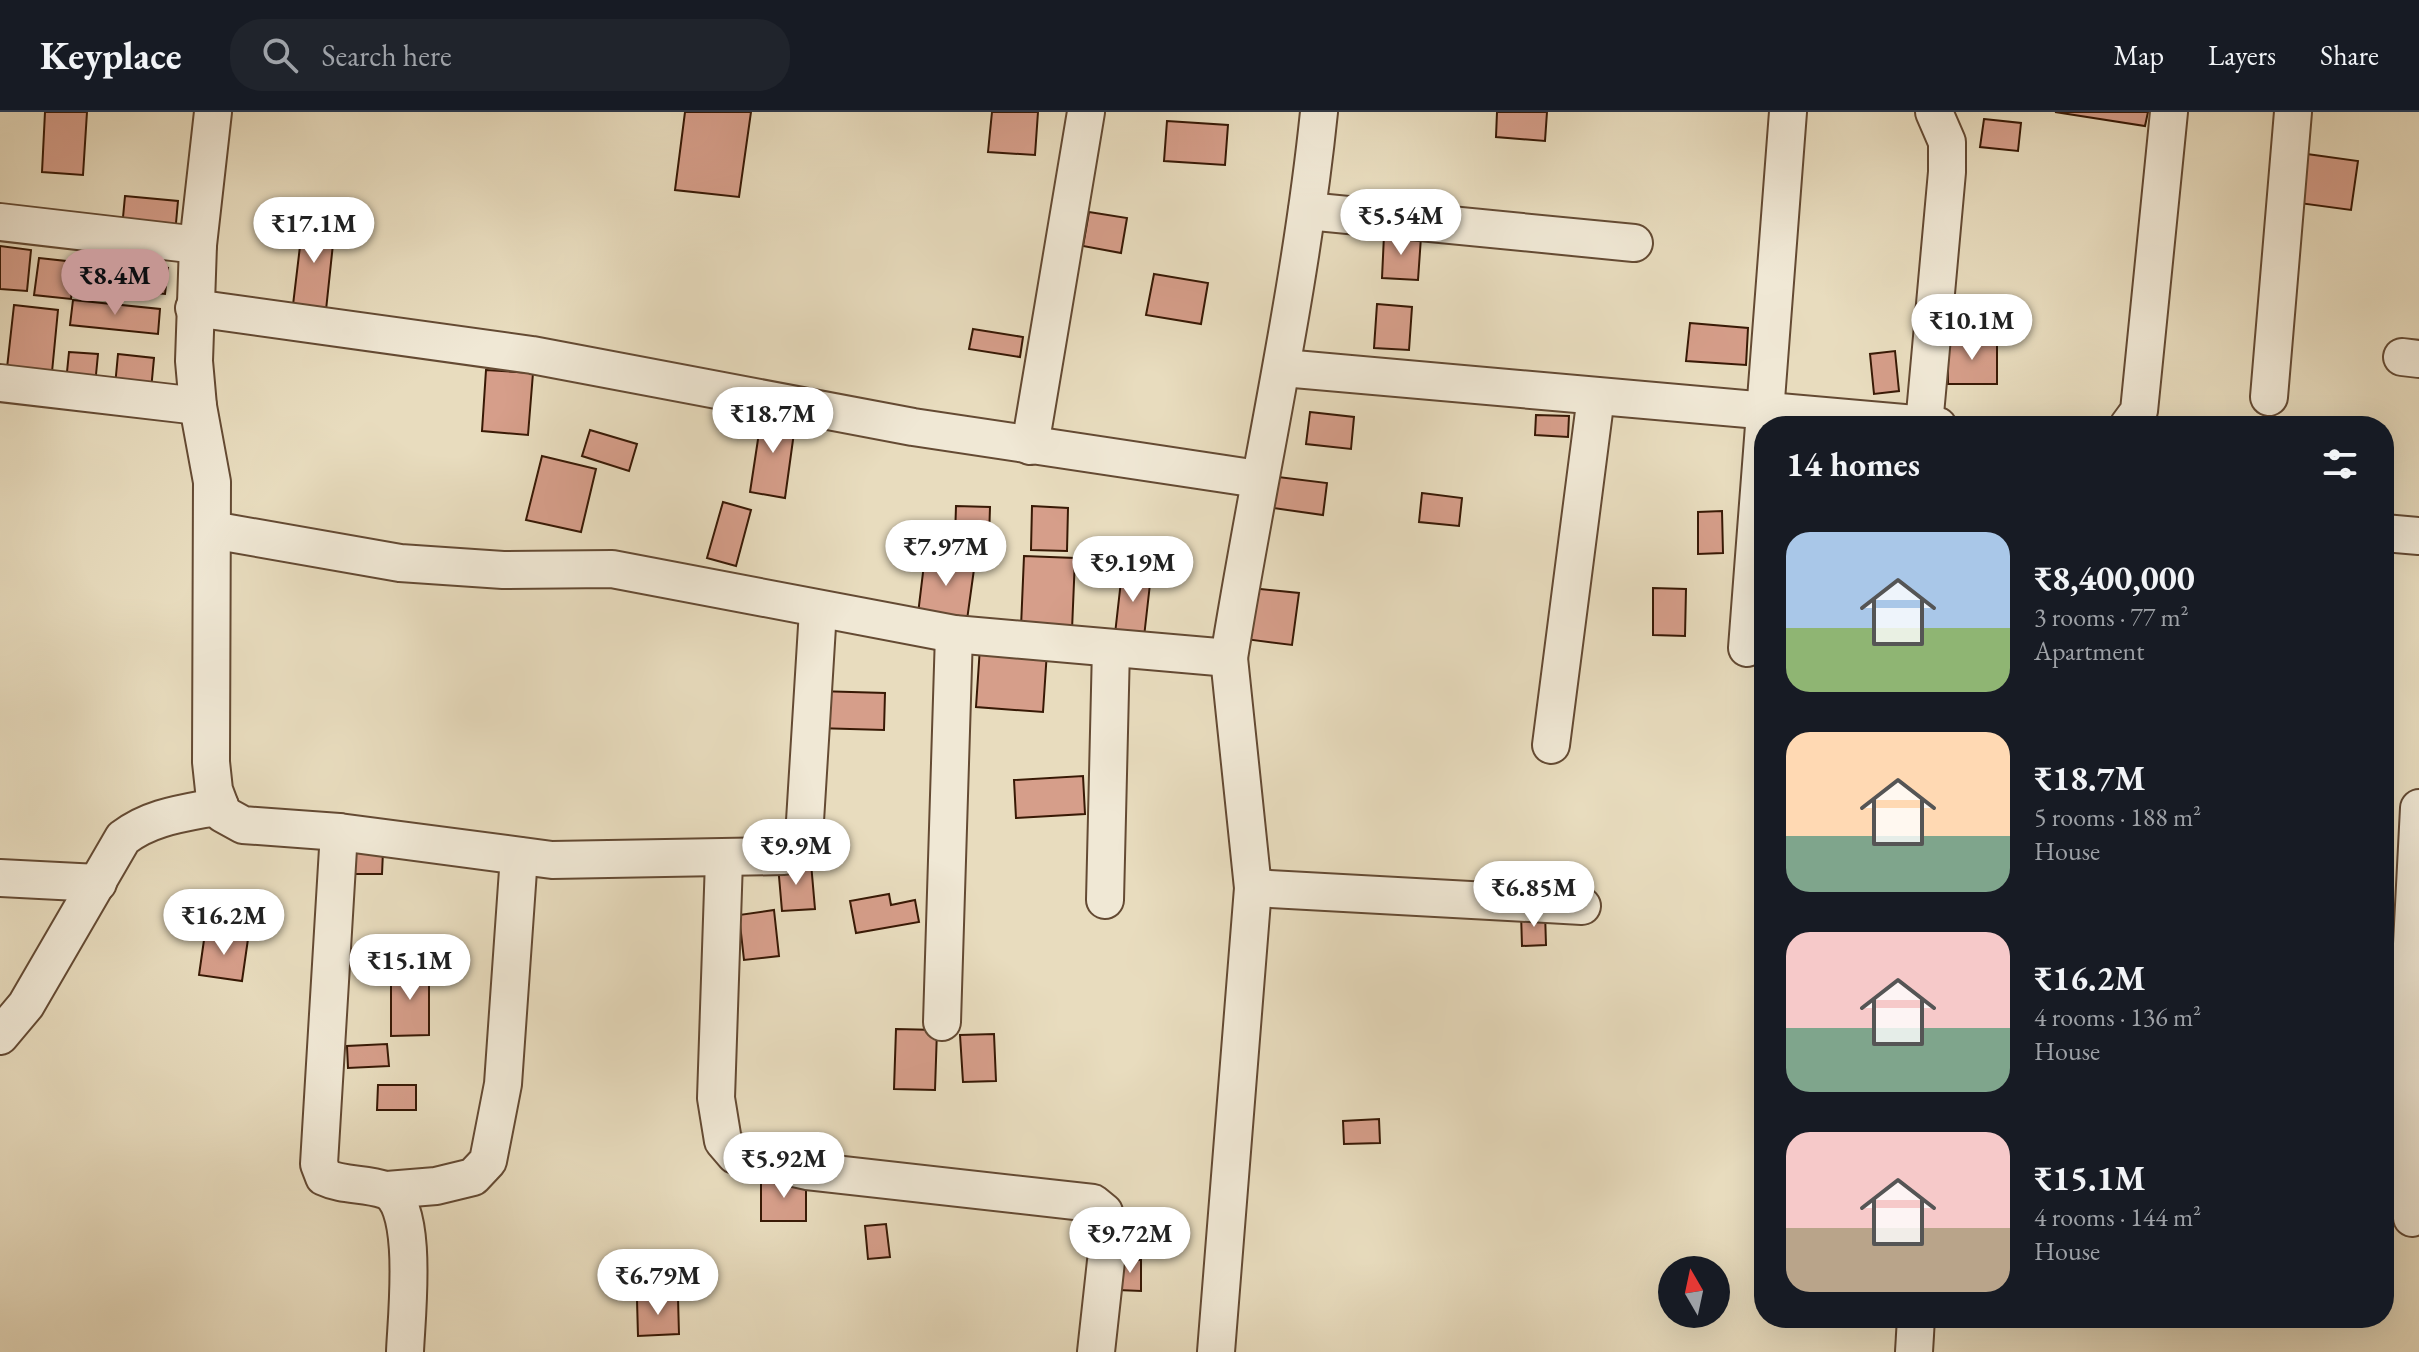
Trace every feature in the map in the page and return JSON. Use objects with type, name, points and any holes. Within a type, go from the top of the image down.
[{"type":"street","points":[[213,112],[194,308],[198,406],[212,482],[211,762],[223,814],[243,825],[339,832],[552,860],[724,860],[784,856],[798,849],[805,821],[818,610]]},
{"type":"street","points":[[1030,446],[1086,112]]},
{"type":"street","points":[[1216,1352],[1253,888],[1229,658],[1258,479],[1283,368],[1319,112]]},
{"type":"street","points":[[1764,416],[1788,112]]},
{"type":"street","points":[[1925,416],[1947,172],[1947,142],[1934,112]]},
{"type":"street","points":[[2135,416],[2139,411],[2169,112]]},
{"type":"street","points":[[2269,397],[2293,112]]},
{"type":"street","points":[[1307,211],[1634,243]]},
{"type":"street","points":[[0,222],[198,245]]},
{"type":"street","points":[[194,308],[532,355],[913,427],[1258,479]]},
{"type":"street","points":[[1283,368],[1828,416]]},
{"type":"street","points":[[0,383],[198,406]]},
{"type":"street","points":[[1551,745],[1596,396]]},
{"type":"street","points":[[212,530],[400,563],[503,570],[612,569],[954,634],[1229,658]]},
{"type":"street","points":[[2394,534],[2419,536]]},
{"type":"street","points":[[1747,648],[1754,550]]},
{"type":"street","points":[[942,1022],[954,634]]},
{"type":"street","points":[[1105,900],[1111,648]]},
{"type":"street","points":[[0,1036],[26,1005],[123,838],[139,826],[220,806]]},
{"type":"street","points":[[2405,1218],[2405,1080],[2419,808]]},
{"type":"street","points":[[339,832],[319,1164],[324,1177],[335,1182],[387,1190],[436,1186],[473,1177],[488,1161],[503,1084],[519,856]]},
{"type":"street","points":[[724,860],[716,1098],[723,1141],[735,1155],[807,1171],[1093,1203],[1104,1212],[1108,1243],[1096,1352]]},
{"type":"street","points":[[0,878],[98,883]]},
{"type":"street","points":[[1253,888],[1582,906]]},
{"type":"street","points":[[387,1190],[397,1198],[408,1235],[405,1352]]},
{"type":"street","points":[[1914,1352],[1915,1328]]},
{"type":"building","points":[[45,112],[87,112],[83,175],[42,172]]},
{"type":"building","points":[[685,112],[751,112],[739,197],[675,190]]},
{"type":"building","points":[[992,112],[1038,112],[1035,155],[988,152]]},
{"type":"building","points":[[1497,112],[1547,112],[1545,141],[1496,137]]},
{"type":"building","points":[[2055,112],[2148,112],[2145,126]]},
{"type":"building","points":[[1984,119],[2021,123],[2018,151],[1980,147]]},
{"type":"building","points":[[1167,121],[1228,125],[1225,165],[1164,161]]},
{"type":"building","points":[[2307,154],[2358,161],[2351,210],[2299,203]]},
{"type":"building","points":[[125,196],[178,201],[175,234],[122,228]]},
{"type":"building","points":[[1089,212],[1127,218],[1121,253],[1083,246]]},
{"type":"building","points":[[303,221],[335,225],[326,310],[293,305]]},
{"type":"building","points":[[1384,235],[1421,237],[1418,280],[1382,278]]},
{"type":"building","points":[[0,246],[31,250],[27,291],[0,289]]},
{"type":"building","points":[[39,258],[75,262],[71,299],[34,295]]},
{"type":"building","points":[[100,262],[168,268],[165,294],[98,288]]},
{"type":"building","points":[[1154,274],[1208,283],[1201,324],[1146,315]]},
{"type":"building","points":[[73,300],[160,309],[158,334],[70,325]]},
{"type":"building","points":[[1377,304],[1412,307],[1409,350],[1374,348]]},
{"type":"building","points":[[14,305],[58,310],[52,372],[7,368]]},
{"type":"building","points":[[1690,323],[1748,328],[1746,365],[1686,361]]},
{"type":"building","points":[[973,329],[1023,337],[1020,357],[969,349]]},
{"type":"building","points":[[1948,339],[1997,339],[1997,384],[1948,384]]},
{"type":"building","points":[[1895,351],[1899,391],[1874,394],[1870,354]]},
{"type":"building","points":[[69,352],[98,354],[95,385],[66,382]]},
{"type":"building","points":[[118,354],[154,358],[151,390],[115,386]]},
{"type":"building","points":[[486,370],[533,373],[528,435],[482,431]]},
{"type":"building","points":[[1310,412],[1354,417],[1351,449],[1306,444]]},
{"type":"building","points":[[762,413],[796,418],[785,498],[750,492]]},
{"type":"building","points":[[1536,415],[1569,416],[1568,437],[1535,435]]},
{"type":"building","points":[[590,430],[637,444],[629,471],[582,456]]},
{"type":"building","points":[[542,456],[596,469],[581,532],[526,520]]},
{"type":"building","points":[[1270,476],[1327,483],[1323,515],[1266,507]]},
{"type":"building","points":[[1422,493],[1462,498],[1459,526],[1419,522]]},
{"type":"building","points":[[723,502],[751,510],[736,566],[707,558]]},
{"type":"building","points":[[956,506],[990,507],[989,538],[955,537]]},
{"type":"building","points":[[1032,506],[1068,508],[1067,551],[1031,550]]},
{"type":"building","points":[[1722,511],[1723,553],[1698,554],[1698,512]]},
{"type":"building","points":[[925,556],[975,562],[967,620],[918,614]]},
{"type":"building","points":[[1024,556],[1075,558],[1072,630],[1021,627]]},
{"type":"building","points":[[1122,572],[1151,575],[1144,637],[1115,634]]},
{"type":"building","points":[[1251,588],[1299,593],[1292,645],[1245,639]]},
{"type":"building","points":[[1653,588],[1686,589],[1685,636],[1653,635]]},
{"type":"building","points":[[980,647],[1047,651],[1043,712],[976,707]]},
{"type":"building","points":[[817,691],[885,693],[884,730],[816,728]]},
{"type":"building","points":[[1083,776],[1085,814],[1016,818],[1014,780]]},
{"type":"building","points":[[345,850],[383,851],[382,874],[345,874]]},
{"type":"building","points":[[811,863],[815,909],[782,911],[778,865]]},
{"type":"building","points":[[889,894],[891,905],[915,900],[919,922],[856,933],[850,901]]},
{"type":"building","points":[[774,910],[779,956],[744,960],[739,915]]},
{"type":"building","points":[[1545,912],[1546,945],[1522,946],[1521,913]]},
{"type":"building","points":[[205,933],[248,939],[242,981],[199,975]]},
{"type":"building","points":[[391,968],[429,969],[429,1035],[391,1036]]},
{"type":"building","points":[[896,1029],[937,1030],[935,1090],[894,1089]]},
{"type":"building","points":[[994,1034],[996,1081],[963,1082],[960,1035]]},
{"type":"building","points":[[387,1044],[389,1066],[348,1068],[347,1046]]},
{"type":"building","points":[[378,1085],[416,1085],[416,1110],[377,1110]]},
{"type":"building","points":[[1379,1119],[1380,1143],[1344,1144],[1343,1121]]},
{"type":"building","points":[[761,1180],[806,1180],[806,1221],[761,1221]]},
{"type":"building","points":[[886,1224],[890,1257],[868,1259],[865,1226]]},
{"type":"building","points":[[1119,1259],[1141,1260],[1141,1291],[1118,1290]]},
{"type":"building","points":[[678,1298],[679,1334],[638,1336],[637,1300]]}]
